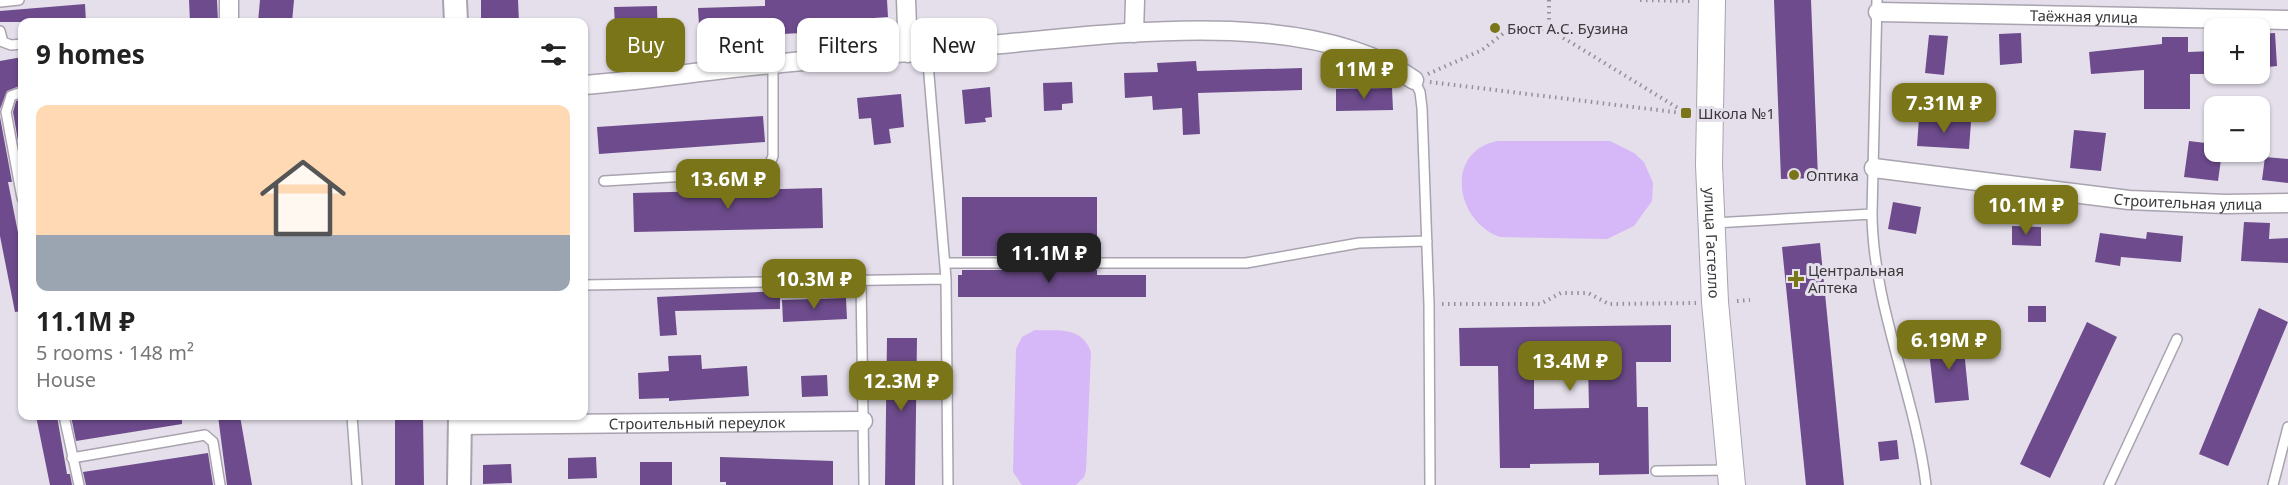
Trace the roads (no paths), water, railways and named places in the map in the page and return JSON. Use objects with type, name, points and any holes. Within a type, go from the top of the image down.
[{"type":"main road","name":"улица Гастелло","points":[[1701,1],[1716,312],[1732,477]]},
{"type":"street","points":[[229,0],[229,18]]},
{"type":"street","points":[[455,0],[456,18]]},
{"type":"street","points":[[906,0],[908,52]]},
{"type":"street","points":[[1134,33],[1135,0]]},
{"type":"street","name":"Таёжная улица","points":[[1878,6],[2288,21]]},
{"type":"street","points":[[997,45],[1134,33],[1206,30],[1304,39],[1359,53],[1396,68],[1414,80]]},
{"type":"street","points":[[785,63],[911,52]]},
{"type":"street","points":[[588,86],[704,72]]},
{"type":"street","name":"Строительная улица","points":[[1874,168],[2129,200],[2225,204],[2288,203]]},
{"type":"street","points":[[459,485],[460,420]]},
{"type":"street","name":"Строительный переулок","points":[[460,420],[862,421]]},
{"type":"lane","points":[[0,2],[19,0]]},
{"type":"lane","points":[[1878,6],[1872,214],[1875,268],[1921,444],[1926,485]]},
{"type":"lane","points":[[0,31],[3,42],[18,44]]},
{"type":"lane","points":[[604,181],[755,172],[768,166],[773,156],[773,72]]},
{"type":"lane","points":[[929,72],[946,279],[948,485]]},
{"type":"lane","points":[[1414,80],[1420,92],[1422,108],[1429,304],[1430,485]]},
{"type":"lane","points":[[18,93],[11,96],[6,112],[18,176]]},
{"type":"lane","points":[[1711,223],[1872,214]]},
{"type":"lane","points":[[945,263],[1246,263],[1359,243],[1427,241]]},
{"type":"lane","points":[[588,285],[946,279]]},
{"type":"lane","points":[[861,280],[864,485]]},
{"type":"lane","points":[[2109,485],[2176,339]]},
{"type":"lane","points":[[65,420],[79,485]]},
{"type":"lane","points":[[352,420],[357,485]]},
{"type":"lane","points":[[2272,485],[2288,427]]},
{"type":"lane","points":[[72,458],[205,435],[213,442],[220,485]]},
{"type":"lane","points":[[1656,471],[1732,477]]},
{"type":"place","name":"Бюст А.С. Бузина","points":[[1495,28]]},
{"type":"place","name":"Школа №1","points":[[1686,113]]},
{"type":"place","name":"Оптика","points":[[1794,175]]},
{"type":"place","name":"Центральная Аптека","points":[[1796,279]]}]
